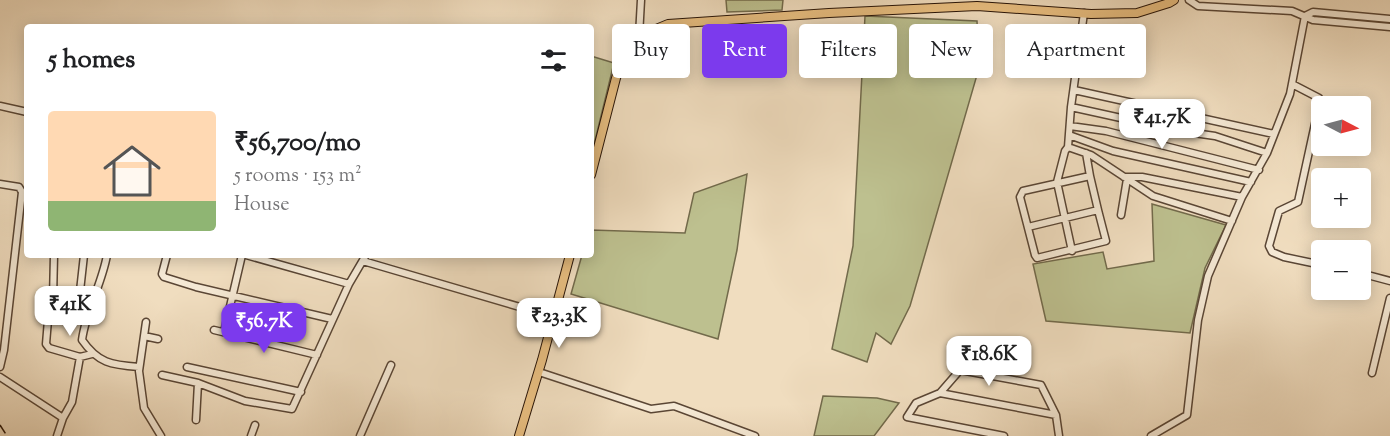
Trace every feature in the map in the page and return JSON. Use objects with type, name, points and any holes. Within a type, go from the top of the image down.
[{"type":"main road","points":[[668,24],[976,6],[1084,13],[1137,13],[1174,0]]},
{"type":"main road","points":[[594,164],[616,78]]},
{"type":"main road","points":[[519,436],[539,372],[569,258]]},
{"type":"street","points":[[639,24],[640,0]]},
{"type":"street","points":[[1189,0],[1198,6],[1292,11],[1313,20],[1390,27]]},
{"type":"street","points":[[1305,16],[1313,12],[1390,19]]},
{"type":"street","points":[[1072,251],[1057,185],[1068,147],[1084,13]]},
{"type":"street","points":[[1151,436],[1186,415],[1198,320],[1208,276],[1242,197],[1267,153],[1292,84],[1305,16]]},
{"type":"street","points":[[1292,84],[1320,101],[1298,202],[1279,211],[1269,246],[1272,252],[1284,257],[1311,263]]},
{"type":"street","points":[[1074,90],[1274,134]]},
{"type":"street","points":[[0,105],[24,111]]},
{"type":"street","points":[[1071,107],[1215,136],[1267,153]]},
{"type":"street","points":[[1070,126],[1106,131],[1259,170]]},
{"type":"street","points":[[1069,135],[1113,151],[1251,182]]},
{"type":"street","points":[[1068,147],[1086,153],[1154,196],[1232,221]]},
{"type":"street","points":[[1086,153],[1106,242],[1037,258],[1020,193],[1090,176]]},
{"type":"street","points":[[1125,178],[1142,177],[1242,197]]},
{"type":"street","points":[[1121,215],[1125,178]]},
{"type":"street","points":[[0,184],[19,187],[22,192],[4,350],[0,367]]},
{"type":"street","points":[[1028,227],[1098,210]]},
{"type":"street","points":[[18,229],[24,230]]},
{"type":"street","points":[[54,258],[53,299],[46,344],[49,348],[80,357],[92,354]]},
{"type":"street","points":[[79,300],[84,258]]},
{"type":"street","points":[[106,258],[104,273],[87,316],[82,337],[97,358],[118,365],[139,367]]},
{"type":"street","points":[[166,258],[162,276],[333,319]]},
{"type":"street","points":[[224,332],[243,258]]},
{"type":"street","points":[[255,258],[349,284]]},
{"type":"street","points":[[162,375],[198,383],[245,401],[292,409],[349,284],[365,258],[554,317]]},
{"type":"street","points":[[1371,276],[1390,281]]},
{"type":"street","points":[[1372,373],[1390,298]]},
{"type":"street","points":[[146,322],[139,367],[144,408],[161,436]]},
{"type":"street","points":[[214,330],[317,355]]},
{"type":"street","points":[[136,334],[158,339]]},
{"type":"street","points":[[57,436],[63,418],[73,401],[80,357]]},
{"type":"street","points":[[360,436],[391,365]]},
{"type":"street","points":[[187,367],[301,392]]},
{"type":"street","points":[[1004,436],[907,417],[916,403],[939,393],[960,370],[1041,385],[1056,415],[1059,436]]},
{"type":"street","points":[[539,372],[651,409],[674,406],[755,436]]},
{"type":"street","points":[[0,377],[63,418]]},
{"type":"street","points":[[196,420],[198,383]]},
{"type":"street","points":[[939,393],[1056,415]]},
{"type":"street","points":[[251,436],[255,425]]},
{"type":"green space","points":[[726,0],[783,0],[782,10],[727,12]]},
{"type":"green space","points":[[865,16],[977,21],[977,24],[909,24],[909,78],[976,78],[910,306],[891,344],[876,333],[867,362],[832,349],[853,246],[862,78],[897,78],[897,24],[865,24]]},
{"type":"green space","points":[[594,57],[612,62],[612,71],[594,145]]},
{"type":"green space","points":[[747,174],[737,250],[718,339],[571,294],[581,258],[594,258],[594,230],[685,233],[694,193]]},
{"type":"green space","points":[[1152,204],[1226,225],[1205,268],[1190,333],[1046,321],[1033,264],[1103,252],[1107,269],[1154,261]]},
{"type":"green space","points":[[823,396],[877,398],[899,403],[874,436],[814,436]]},
{"type":"railway","points":[[0,425],[7,436]]}]
